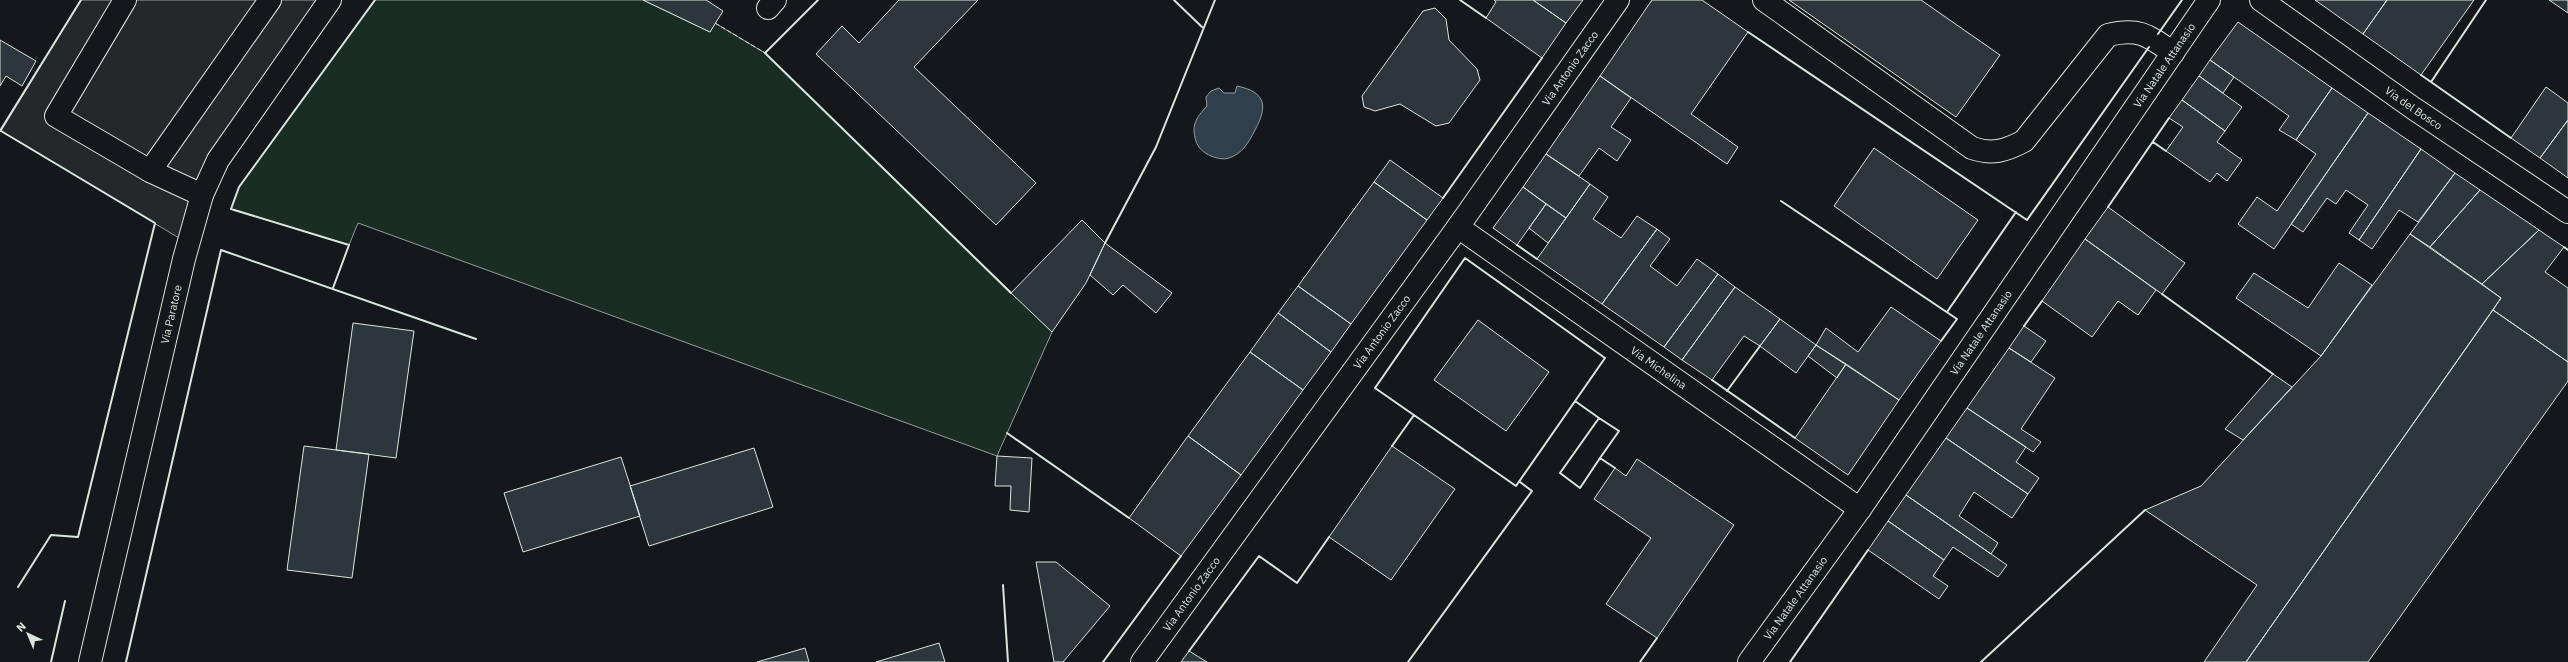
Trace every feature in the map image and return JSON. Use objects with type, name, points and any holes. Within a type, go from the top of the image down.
[{"type":"street","points":[[125,0],[56,116],[150,171],[202,195]]},
{"type":"street","points":[[150,171],[270,0]]},
{"type":"street","name":"Via Paratore","points":[[90,662],[184,259],[202,195],[218,160],[330,0]]},
{"type":"street","name":"Via Antonio Zacco","points":[[1142,662],[1458,226],[1618,0]]},
{"type":"street","points":[[1764,0],[1972,148],[1985,152],[2005,151],[2024,142],[2108,35],[2126,30],[2140,32],[2173,53]]},
{"type":"street","name":"Via Natale Attanasio","points":[[1749,662],[1860,509],[2209,0]]},
{"type":"street","name":"Via del Bosco","points":[[2261,0],[2413,108],[2568,212]]},
{"type":"street","name":"Via Michelina","points":[[1458,226],[1860,509]]},
{"type":"green space","points":[[375,0],[643,0],[710,32],[715,23],[765,53],[1052,332],[997,456],[358,223],[349,245],[231,209],[239,187]]},
{"type":"shaded area","points":[[81,0],[330,0],[218,160],[189,244],[1,131]]},
{"type":"water","points":[[1237,86],[1254,92],[1259,96],[1263,107],[1262,114],[1248,143],[1238,154],[1227,159],[1211,156],[1198,146],[1194,126],[1197,118],[1207,106],[1206,97],[1211,91],[1219,88],[1224,93],[1235,93]]},
{"type":"building","points":[[643,0],[706,0],[723,11],[710,32]]},
{"type":"building","points":[[899,0],[978,0],[914,67],[1036,183],[996,225],[816,54],[842,26],[859,43]]},
{"type":"building","points":[[1494,0],[1533,0],[1566,23],[1542,58],[1486,18],[1496,2]]},
{"type":"building","points":[[1533,0],[1583,0],[1566,23]]},
{"type":"building","points":[[1652,0],[1702,0],[1748,32],[1691,114],[1738,147],[1727,164],[1600,76]]},
{"type":"building","points":[[1789,0],[1921,0],[2000,55],[1956,117]]},
{"type":"building","points":[[2315,0],[2387,0],[2363,34]]},
{"type":"building","points":[[2387,0],[2474,0],[2421,75],[2363,34]]},
{"type":"building","points":[[2549,0],[2568,0],[2568,13]]},
{"type":"building","points":[[1435,8],[1446,19],[1449,40],[1477,69],[1480,80],[1449,123],[1436,126],[1400,104],[1375,111],[1364,107],[1362,96],[1423,11]]},
{"type":"building","points":[[2238,22],[2332,88],[2296,140],[2279,130],[2289,116],[2210,60]]},
{"type":"building","points":[[0,40],[36,61],[22,86],[6,76],[0,86]]},
{"type":"building","points":[[2210,60],[2234,77],[2223,93],[2199,76]]},
{"type":"building","points":[[1600,76],[1631,98],[1611,127],[1631,140],[1617,161],[1599,148],[1579,176],[1546,154]]},
{"type":"building","points":[[2199,76],[2242,107],[2225,131],[2182,100]]},
{"type":"building","points":[[2546,87],[2568,103],[2568,120],[2540,158],[2511,138]]},
{"type":"building","points":[[2332,88],[2368,113],[2274,249],[2238,224],[2257,197],[2277,211],[2316,154],[2296,140]]},
{"type":"building","points":[[2182,100],[2225,131],[2217,142],[2242,160],[2227,181],[2217,173],[2210,182],[2166,151],[2183,127],[2169,118]]},
{"type":"building","points":[[2368,113],[2421,149],[2359,240],[2349,233],[2368,205],[2346,190],[2336,204],[2327,198],[2303,232],[2291,224]]},
{"type":"building","points":[[2568,120],[2568,178],[2540,158]]},
{"type":"building","points":[[1874,148],[1978,220],[1937,279],[1834,206]]},
{"type":"building","points":[[2421,149],[2455,173],[2418,222],[2399,210],[2372,249],[2359,240]]},
{"type":"building","points":[[1546,154],[1590,184],[1566,218],[1523,187]]},
{"type":"building","points":[[1390,160],[1443,198],[1427,220],[1374,182]]},
{"type":"building","points":[[2455,173],[2480,190],[2430,247],[2410,234]]},
{"type":"building","points":[[1374,182],[1427,220],[1351,324],[1298,286]]},
{"type":"building","points":[[1590,184],[1608,197],[1593,219],[1621,238],[1637,216],[1657,229],[1602,304],[1537,259]]},
{"type":"building","points":[[1523,187],[1546,204],[1517,245],[1493,228]]},
{"type":"building","points":[[2480,190],[2539,230],[2482,284],[2430,247]]},
{"type":"building","points":[[1546,204],[1566,218],[1548,243],[1529,228]]},
{"type":"building","points":[[2108,207],[2185,263],[2162,294],[2085,239]]},
{"type":"building","points":[[1082,220],[1105,243],[1086,283],[1052,332],[1011,293]]},
{"type":"building","points":[[1657,229],[1670,239],[1650,266],[1677,286],[1697,259],[1718,274],[1664,347],[1602,304]]},
{"type":"building","points":[[2539,230],[2564,247],[2545,272],[2568,288],[2568,362],[2493,310],[2501,298],[2482,284]]},
{"type":"building","points":[[2410,234],[2501,298],[2246,662],[2204,662],[2257,585],[2145,510],[2201,486],[2321,356]]},
{"type":"building","points":[[2085,239],[2156,290],[2138,315],[2118,301],[2092,337],[2042,301]]},
{"type":"building","points":[[1105,243],[1172,293],[1156,313],[1123,285],[1113,295],[1090,275]]},
{"type":"building","points":[[2339,263],[2372,285],[2321,356],[2236,298],[2254,273],[2308,308]]},
{"type":"building","points":[[1718,274],[1735,287],[1682,360],[1664,347]]},
{"type":"building","points":[[1298,286],[1351,324],[1331,352],[1278,313]]},
{"type":"building","points":[[1735,287],[1780,319],[1760,346],[1744,336],[1712,380],[1682,360]]},
{"type":"building","points":[[1891,307],[1941,341],[1899,400],[1816,345],[1826,328],[1858,352]]},
{"type":"building","points":[[2493,310],[2568,362],[2568,381],[2368,662],[2246,662]]},
{"type":"building","points":[[1278,313],[1331,352],[1303,390],[1250,352]]},
{"type":"building","points":[[1780,319],[1816,345],[1796,373],[1760,346]]},
{"type":"building","points":[[1478,320],[1549,372],[1506,431],[1434,380]]},
{"type":"building","points":[[353,323],[414,331],[396,458],[336,450]]},
{"type":"building","points":[[2024,326],[2046,341],[2031,362],[2009,348]]},
{"type":"building","points":[[1816,345],[1846,364],[1837,378],[1808,356]]},
{"type":"building","points":[[2009,348],[2055,378],[2021,429],[2041,442],[2033,452],[1967,408]]},
{"type":"building","points":[[1250,352],[1303,390],[1241,475],[1188,436]]},
{"type":"building","points":[[1846,364],[1899,400],[1848,475],[1795,438]]},
{"type":"building","points":[[2273,374],[2292,387],[2243,440],[2225,429]]},
{"type":"building","points":[[1967,408],[2026,447],[2016,462],[2039,478],[2028,494],[1946,438]]},
{"type":"building","points":[[1188,436],[1241,475],[1181,556],[1129,518]]},
{"type":"building","points":[[1946,438],[2028,494],[2012,518],[1974,492],[1959,516],[1998,543],[1991,554],[1906,495]]},
{"type":"building","points":[[304,446],[369,454],[352,578],[287,570]]},
{"type":"building","points":[[1392,446],[1455,489],[1391,580],[1329,537]]},
{"type":"building","points":[[754,448],[773,507],[649,546],[630,486]]},
{"type":"building","points":[[997,456],[1032,458],[1029,512],[1010,510],[1011,486],[995,486]]},
{"type":"building","points":[[621,457],[640,516],[523,552],[504,493]]},
{"type":"building","points":[[1637,459],[1734,525],[1657,638],[1606,604],[1651,538],[1594,499],[1615,468],[1626,476]]},
{"type":"building","points":[[1906,495],[2007,565],[1998,577],[1953,547],[1944,560],[1888,521]]},
{"type":"building","points":[[1888,521],[1944,560],[1933,576],[1948,586],[1939,599],[1868,550]]},
{"type":"building","points":[[1036,562],[1056,562],[1110,606],[1063,662],[1054,662]]},
{"type":"building","points":[[939,643],[945,662],[876,662]]},
{"type":"building","points":[[805,648],[809,662],[757,662]]},
{"type":"building","points":[[1189,651],[1207,662],[1181,662]]},
{"type":"fence","points":[[715,23],[765,53]]},
{"type":"wall","points":[[0,131],[81,0]]},
{"type":"wall","points":[[333,288],[349,245],[231,209],[239,187],[375,0]]},
{"type":"wall","points":[[818,0],[765,53],[1011,293]]},
{"type":"wall","points":[[1174,0],[1202,27]]},
{"type":"wall","points":[[1105,243],[1156,147],[1215,0]]},
{"type":"wall","points":[[1460,0],[1486,18]]},
{"type":"wall","points":[[2158,34],[2182,0]]},
{"type":"wall","points":[[2421,75],[2431,82],[2486,0]]},
{"type":"wall","points":[[1748,32],[2027,220],[2149,47]]},
{"type":"wall","points":[[1443,198],[1542,58]]},
{"type":"wall","points":[[2431,82],[2511,138]]},
{"type":"wall","points":[[2108,207],[2169,118]]},
{"type":"wall","points":[[1,131],[155,223],[78,537],[51,535],[18,587]]},
{"type":"wall","points":[[2153,142],[2166,151]]},
{"type":"wall","points":[[1781,201],[1957,319],[1941,341]]},
{"type":"wall","points":[[1947,312],[2016,212]]},
{"type":"wall","points":[[1517,245],[1537,259]]},
{"type":"wall","points":[[2564,247],[2568,250]]},
{"type":"wall","points":[[126,662],[221,250],[476,339]]},
{"type":"wall","points":[[1465,258],[1605,358],[1516,486],[1375,388],[1465,258]]},
{"type":"wall","points":[[2162,294],[2273,374]]},
{"type":"wall","points":[[2024,326],[2042,301]]},
{"type":"wall","points":[[1727,391],[1760,346]]},
{"type":"wall","points":[[1712,380],[1795,438]]},
{"type":"wall","points":[[1575,401],[1599,418],[1560,473],[1580,488],[1600,458],[1615,468]]},
{"type":"wall","points":[[1392,446],[1414,415]]},
{"type":"wall","points":[[1599,418],[1619,431],[1600,458]]},
{"type":"wall","points":[[1007,433],[1129,518]]},
{"type":"wall","points":[[1408,662],[1532,491],[1520,482]]},
{"type":"wall","points":[[1981,662],[2145,510]]},
{"type":"wall","points":[[1189,651],[1259,556],[1297,583],[1329,537]]},
{"type":"wall","points":[[1790,662],[1868,550]]},
{"type":"wall","points":[[1103,662],[1181,556]]},
{"type":"wall","points":[[1003,585],[1008,662]]},
{"type":"wall","points":[[51,662],[65,601]]},
{"type":"wall","points":[[1640,662],[1657,638]]}]
